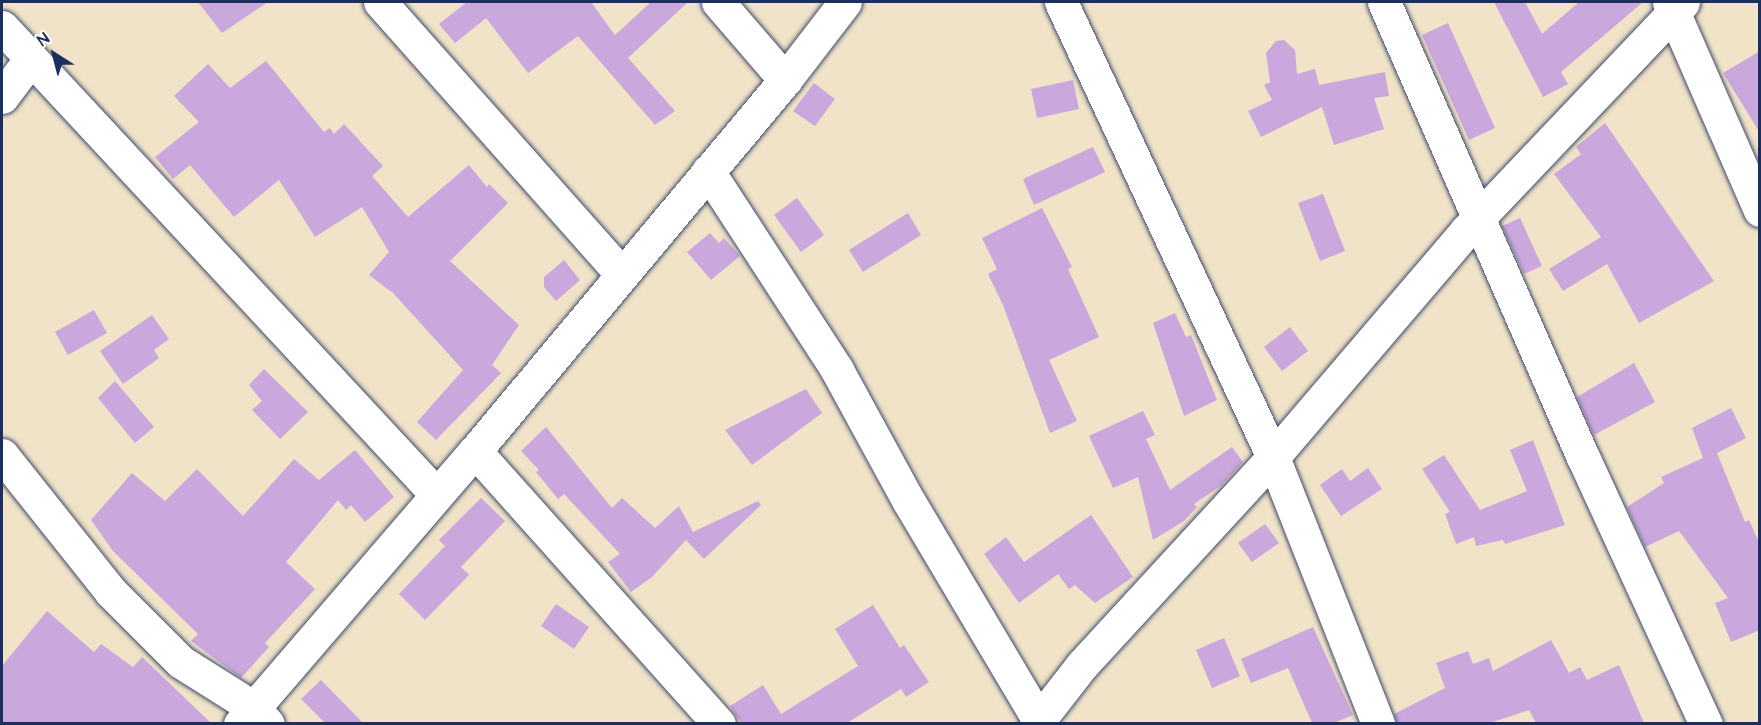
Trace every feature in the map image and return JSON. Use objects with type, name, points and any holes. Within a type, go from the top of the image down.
[{"type":"street","points":[[380,2],[621,273]]},
{"type":"street","points":[[718,2],[785,80]]},
{"type":"street","points":[[2,455],[110,591],[181,662],[254,718],[436,494],[475,451],[621,273],[785,80],[845,2]]},
{"type":"street","points":[[1061,2],[1273,457],[1378,723]]},
{"type":"street","points":[[1384,2],[1480,215],[1583,458],[1706,723]]},
{"type":"street","points":[[708,171],[837,370],[908,500],[1039,722],[1082,665],[1273,457],[1480,215],[1675,5],[1760,210]]},
{"type":"street","points":[[2,27],[29,61],[436,494]]},
{"type":"street","points":[[2,97],[29,61]]},
{"type":"street","points":[[475,451],[719,723]]},
{"type":"building","points":[[198,2],[268,2],[222,33]]},
{"type":"building","points":[[467,2],[591,2],[615,35],[651,2],[688,2],[628,58],[675,111],[655,125],[578,36],[528,73],[486,18],[455,43],[439,24]]},
{"type":"building","points":[[1494,2],[1525,2],[1542,34],[1579,2],[1643,2],[1561,72],[1568,84],[1543,97]]},
{"type":"building","points":[[1448,23],[1495,128],[1469,140],[1422,35]]},
{"type":"building","points":[[1284,40],[1295,50],[1297,74],[1315,69],[1319,85],[1385,72],[1389,96],[1374,98],[1384,129],[1334,145],[1322,107],[1261,137],[1248,111],[1272,100],[1264,85],[1270,82],[1266,53],[1276,41]]},
{"type":"building","points":[[1760,51],[1760,133],[1723,73]]},
{"type":"building","points":[[266,61],[324,132],[330,128],[334,134],[344,124],[383,166],[372,176],[408,217],[469,165],[487,187],[489,184],[508,203],[450,261],[519,325],[492,365],[501,373],[436,440],[417,422],[463,370],[393,293],[369,275],[389,252],[362,207],[315,237],[279,180],[234,217],[190,165],[173,179],[155,157],[199,122],[174,96],[208,64],[230,88]]},
{"type":"building","points":[[1073,80],[1079,109],[1037,118],[1031,89]]},
{"type":"building","points":[[814,83],[835,99],[815,126],[793,111]]},
{"type":"building","points":[[1605,123],[1714,281],[1639,323],[1607,264],[1563,291],[1549,269],[1601,237],[1554,174],[1581,154],[1576,147]]},
{"type":"building","points":[[1093,147],[1105,172],[1034,205],[1023,179]]},
{"type":"building","points":[[1323,194],[1345,251],[1320,261],[1298,203]]},
{"type":"building","points":[[797,198],[824,235],[801,252],[774,215]]},
{"type":"building","points":[[1042,208],[1072,267],[1068,269],[1099,337],[1049,360],[1077,421],[1050,433],[1003,305],[988,274],[997,269],[982,238]]},
{"type":"building","points":[[908,213],[921,235],[863,272],[849,250]]},
{"type":"building","points":[[1520,218],[1542,266],[1524,274],[1502,226]]},
{"type":"building","points":[[710,233],[719,243],[724,238],[740,256],[711,280],[687,252]]},
{"type":"building","points":[[564,260],[580,280],[556,301],[544,287],[544,277]]},
{"type":"building","points":[[94,310],[107,333],[68,355],[55,332]]},
{"type":"building","points":[[1175,313],[1186,337],[1191,335],[1217,400],[1184,416],[1153,323]]},
{"type":"building","points":[[152,315],[169,339],[154,350],[159,358],[123,384],[100,351]]},
{"type":"building","points":[[1290,327],[1308,351],[1282,371],[1264,347]]},
{"type":"building","points":[[1634,363],[1655,402],[1594,435],[1577,397]]},
{"type":"building","points":[[264,369],[308,412],[280,439],[252,410],[262,401],[249,385]]},
{"type":"building","points":[[115,381],[154,427],[135,443],[98,398]]},
{"type":"building","points":[[806,389],[822,413],[752,465],[725,430]]},
{"type":"building","points":[[1731,408],[1746,438],[1717,453],[1745,522],[1749,520],[1760,545],[1760,630],[1731,642],[1715,603],[1728,598],[1679,531],[1645,547],[1627,507],[1664,483],[1661,477],[1703,458],[1692,428]]},
{"type":"building","points":[[1143,411],[1155,435],[1146,439],[1170,490],[1232,447],[1243,462],[1222,485],[1194,504],[1197,507],[1184,521],[1153,540],[1138,477],[1113,488],[1089,436]]},
{"type":"building","points":[[546,427],[612,508],[622,498],[655,528],[679,506],[693,532],[758,501],[761,505],[704,559],[686,540],[652,577],[631,592],[608,562],[620,554],[564,494],[558,499],[536,472],[539,470],[521,451]]},
{"type":"building","points":[[1533,440],[1565,525],[1505,544],[1503,540],[1476,546],[1474,537],[1456,544],[1445,514],[1450,512],[1422,469],[1444,455],[1480,510],[1527,491],[1510,450]]},
{"type":"building","points":[[355,450],[394,497],[365,522],[351,505],[346,510],[338,500],[286,562],[315,589],[265,643],[269,647],[241,678],[191,641],[198,634],[113,551],[91,520],[132,473],[165,501],[197,469],[243,516],[294,459],[319,480]]},
{"type":"building","points":[[1368,468],[1382,489],[1341,516],[1320,485],[1342,469],[1350,481]]},
{"type":"building","points":[[481,498],[505,521],[461,567],[469,575],[425,620],[399,594],[445,546],[439,540]]},
{"type":"building","points":[[1091,515],[1133,577],[1095,603],[1075,585],[1069,589],[1058,574],[1019,603],[984,554],[1006,537],[1024,562]]},
{"type":"building","points":[[1265,524],[1279,543],[1252,562],[1238,543]]},
{"type":"building","points":[[556,604],[589,627],[574,649],[541,626]]},
{"type":"building","points":[[873,605],[900,648],[904,645],[929,682],[906,697],[901,689],[847,723],[741,723],[730,706],[763,685],[781,714],[858,666],[835,629]]},
{"type":"building","points":[[47,611],[94,652],[101,644],[133,667],[142,657],[211,723],[2,723],[2,666]]},
{"type":"building","points":[[1313,627],[1353,715],[1334,723],[1312,723],[1288,668],[1251,683],[1241,659]]},
{"type":"building","points":[[1224,638],[1240,676],[1212,688],[1196,650]]},
{"type":"building","points":[[1551,640],[1569,673],[1580,667],[1587,680],[1619,665],[1644,723],[1536,723],[1529,710],[1490,723],[1396,723],[1394,714],[1445,688],[1436,663],[1468,651],[1473,664],[1489,658],[1493,671]]},
{"type":"building","points":[[321,680],[363,723],[325,723],[301,699]]}]
